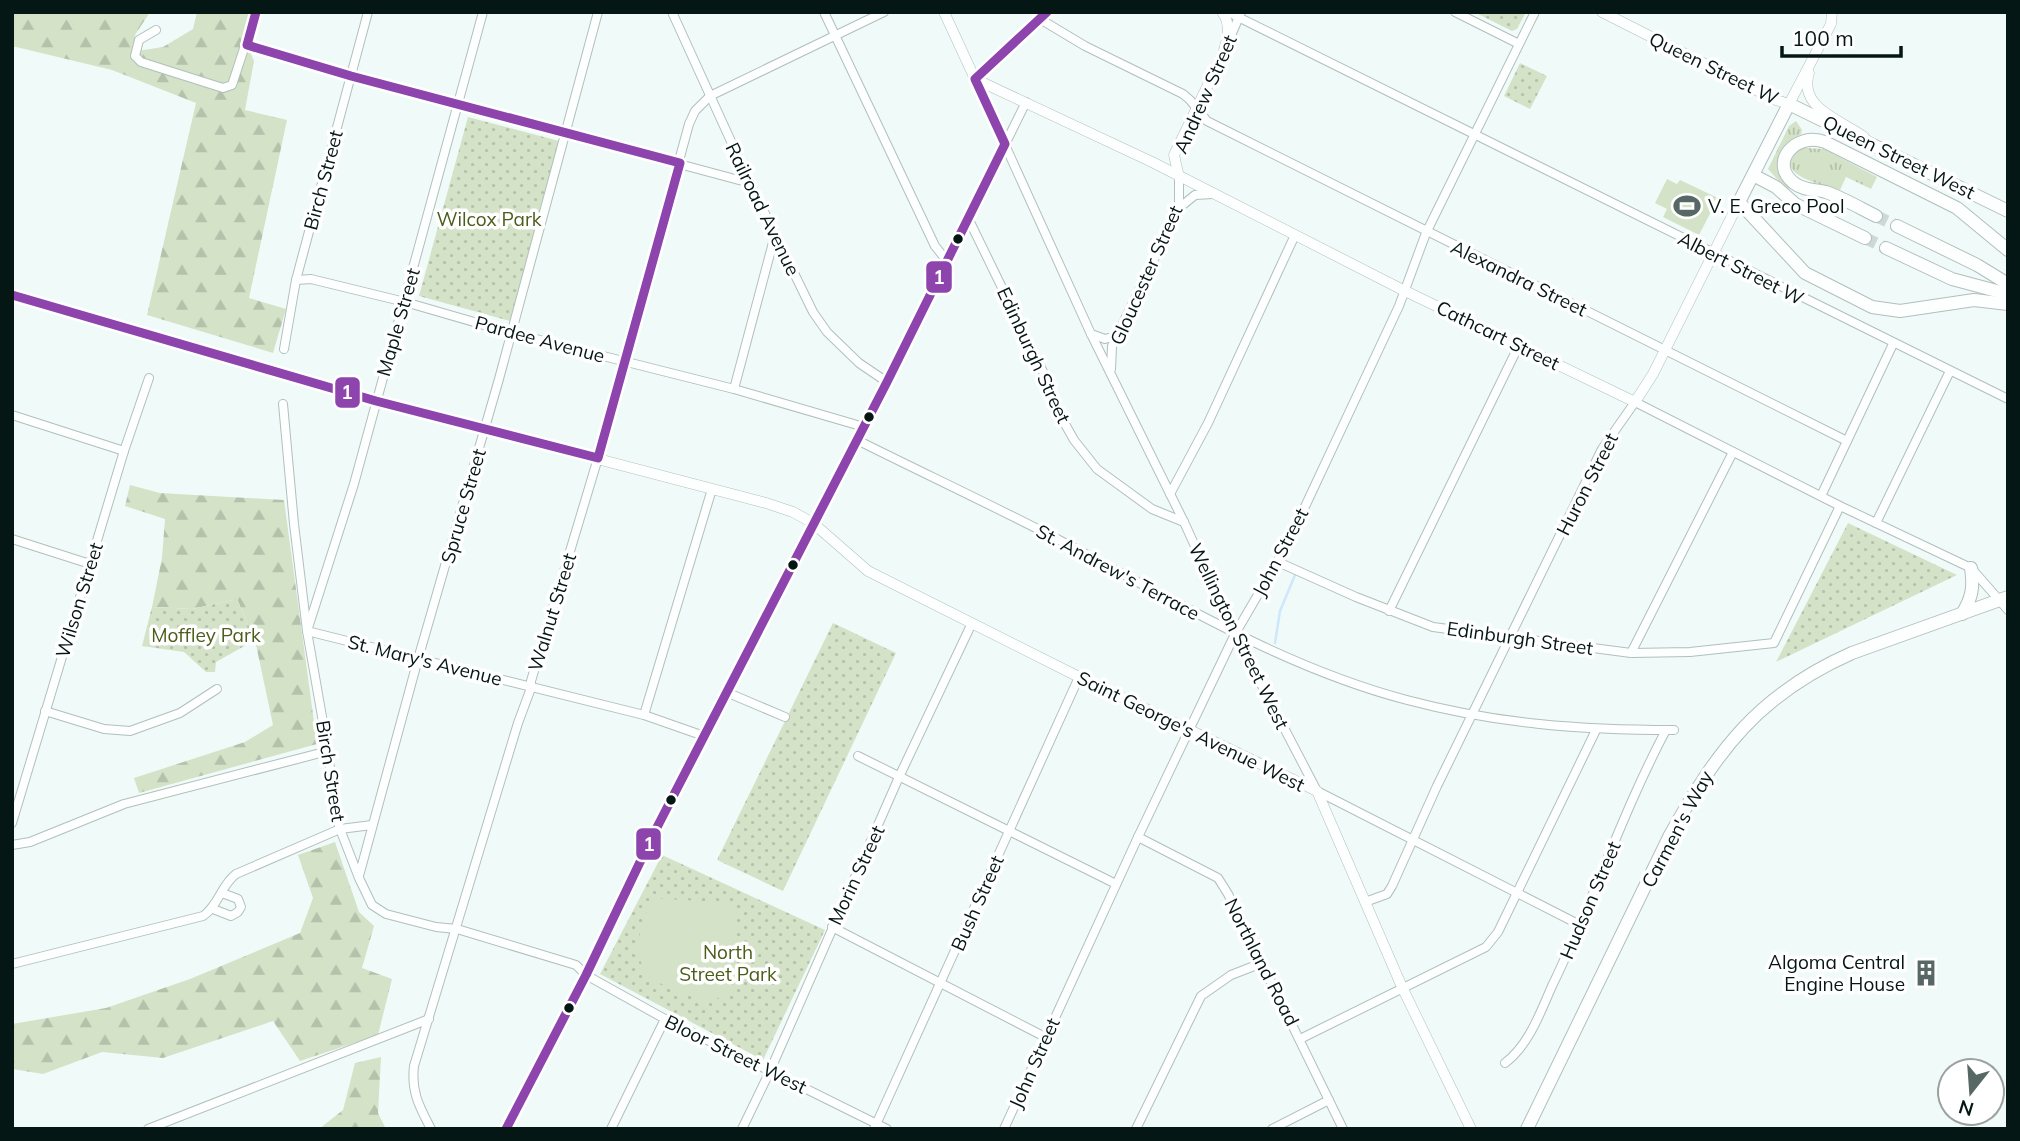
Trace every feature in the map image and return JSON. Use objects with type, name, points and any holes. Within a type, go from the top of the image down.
[{"type":"highway","name":"Queen Street West","points":[[1790,104],[2008,211]]},
{"type":"highway","name":"Huron Street","points":[[1739,202],[1790,104]]},
{"type":"highway","points":[[1876,216],[1825,192],[1795,184],[1785,169],[1791,147],[1805,139],[1825,142],[1945,201],[1967,214],[2008,250]]},
{"type":"highway","points":[[1753,175],[1776,187],[1796,204],[1865,238]]},
{"type":"highway","points":[[1739,202],[1805,273],[1872,307],[1900,311],[1974,300],[2008,304]]},
{"type":"highway","points":[[1897,226],[1977,265],[2008,284]]},
{"type":"highway","points":[[1992,236],[2008,242]]},
{"type":"highway","points":[[1886,248],[1952,279],[2008,294]]},
{"type":"highway","points":[[1962,614],[1972,596],[1970,568]]},
{"type":"highway","name":"Carmen's Way","points":[[1527,1127],[1669,837],[1694,792],[1722,752],[1759,710],[1802,678],[1852,653],[1962,614],[2005,603]]},
{"type":"main road","points":[[944,12],[975,79]]},
{"type":"main road","points":[[1223,54],[1228,28],[1225,12]]},
{"type":"main road","name":"Queen Street W","points":[[1602,12],[1776,100],[1790,104]]},
{"type":"main road","name":"Huron Street","points":[[1790,104],[1834,12]]},
{"type":"main road","name":"Andrew Street","points":[[1179,177],[1174,155],[1223,54]]},
{"type":"main road","points":[[1815,54],[1806,85],[1812,102],[1876,145]]},
{"type":"main road","name":"Cathcart Street","points":[[975,79],[1152,162],[1403,290],[1635,402]]},
{"type":"main road","points":[[1152,162],[1164,162],[1174,155]]},
{"type":"main road","name":"Huron Street","points":[[1635,402],[1666,349],[1739,202]]},
{"type":"main road","name":"Saint George's Avenue West","points":[[12,295],[376,401],[793,512],[813,523],[868,571],[1079,677],[1317,791]]},
{"type":"main road","points":[[506,1129],[586,975],[652,836],[813,523]]},
{"type":"main road","name":"Wellington Street West","points":[[1317,791],[1402,988],[1471,1129]]},
{"type":"street","points":[[156,30],[139,40],[135,56],[141,62],[223,88],[232,85],[257,12]]},
{"type":"street","name":"Birch Street","points":[[284,349],[296,281],[368,12]]},
{"type":"street","name":"Maple Street","points":[[307,631],[354,484],[483,12]]},
{"type":"street","name":"Spruce Street","points":[[359,878],[418,659],[512,333],[598,12]]},
{"type":"street","name":"Railroad Avenue","points":[[672,12],[750,183],[813,312],[827,332],[859,363],[887,382]]},
{"type":"street","points":[[824,12],[935,246],[947,261]]},
{"type":"street","points":[[710,96],[884,12]]},
{"type":"street","points":[[975,79],[1047,12]]},
{"type":"street","name":"Albert Street W","points":[[1225,12],[1240,15],[1713,254],[2008,399]]},
{"type":"street","points":[[1455,12],[1519,44]]},
{"type":"street","name":"John Street","points":[[1004,1129],[1138,836],[1235,634],[1278,562],[1399,306],[1426,233],[1535,12]]},
{"type":"street","name":"Andrew Street","points":[[1223,54],[1240,15]]},
{"type":"street","name":"Alexandra Street","points":[[1040,19],[1085,46],[1183,94],[1207,121],[1426,233],[1666,349],[1847,441]]},
{"type":"street","points":[[247,45],[351,76],[750,183]]},
{"type":"street","name":"Wellington Street West","points":[[975,79],[1091,334],[1184,522],[1235,634],[1317,791]]},
{"type":"street","name":"Walnut Street","points":[[431,1129],[416,1100],[412,1083],[414,1066],[531,688],[695,111],[710,96]]},
{"type":"street","points":[[813,523],[969,220],[1026,102]]},
{"type":"street","name":"Gloucester Street","points":[[1111,372],[1110,355],[1116,336],[1179,208],[1179,177]]},
{"type":"street","points":[[1179,208],[1195,195],[1213,194]]},
{"type":"street","name":"Edinburgh Street","points":[[969,220],[1074,440],[1097,469],[1152,509],[1184,522]]},
{"type":"street","points":[[734,389],[775,235]]},
{"type":"street","points":[[1170,494],[1208,423],[1295,235]]},
{"type":"street","name":"Pardee Avenue","points":[[296,281],[311,279],[405,302],[512,333],[734,389],[864,427]]},
{"type":"street","points":[[1091,334],[1105,339],[1116,336]]},
{"type":"street","points":[[1821,496],[1893,344]]},
{"type":"street","points":[[1389,611],[1519,345]]},
{"type":"street","points":[[1876,523],[1950,371]]},
{"type":"street","name":"Wilson Street","points":[[12,823],[124,451],[149,378]]},
{"type":"street","name":"Cathcart Street","points":[[1635,402],[1840,506],[1970,568],[2005,603]]},
{"type":"street","name":"Huron Street","points":[[1365,902],[1387,894],[1508,638],[1602,449],[1635,402]]},
{"type":"street","name":"Birch Street","points":[[283,404],[293,524],[335,811],[359,878],[372,905],[386,914],[436,927],[457,929],[576,965],[586,975]]},
{"type":"street","points":[[12,415],[124,451]]},
{"type":"street","name":"St. Andrew's Terrace","points":[[857,440],[1060,540],[1235,634],[1312,669],[1406,700],[1505,721],[1596,730],[1670,730]]},
{"type":"street","points":[[1631,653],[1733,452]]},
{"type":"street","points":[[644,715],[712,489]]},
{"type":"street","name":"Edinburgh Street","points":[[1278,562],[1389,611],[1433,626],[1631,653],[1690,652],[1774,643],[1840,506]]},
{"type":"street","points":[[12,539],[90,564]]},
{"type":"street","points":[[1214,623],[1220,618],[1222,606]]},
{"type":"street","name":"Morin Street","points":[[742,1129],[972,623]]},
{"type":"street","name":"St. Mary's Avenue","points":[[307,631],[644,715],[704,736]]},
{"type":"street","name":"Bush Street","points":[[875,1126],[1079,677]]},
{"type":"street","points":[[45,711],[104,729],[130,731],[180,713],[217,689]]},
{"type":"street","points":[[726,692],[785,717]]},
{"type":"street","points":[[1300,1039],[1486,947],[1498,932],[1596,730]]},
{"type":"street","name":"Hudson Street","points":[[1505,1063],[1516,1055],[1527,1038],[1580,925],[1644,774],[1670,730]]},
{"type":"street","points":[[12,845],[30,842],[124,804],[328,751]]},
{"type":"street","points":[[858,756],[1116,884]]},
{"type":"street","name":"Saint George's Avenue West","points":[[1317,791],[1580,925]]},
{"type":"street","points":[[12,964],[203,916],[213,909],[230,879],[236,874],[340,829],[372,825]]},
{"type":"street","name":"Northland Road","points":[[1138,836],[1218,878],[1300,1039],[1342,1129]]},
{"type":"street","points":[[213,909],[231,916],[241,907],[238,899],[222,893]]},
{"type":"street","points":[[832,927],[1045,1037]]},
{"type":"street","points":[[1136,1129],[1201,996],[1231,975],[1262,963]]},
{"type":"street","name":"Bloor Street West","points":[[586,975],[665,1019],[875,1126],[887,1129]]},
{"type":"street","points":[[148,1129],[429,1019]]},
{"type":"street","points":[[611,1129],[665,1019]]},
{"type":"street","points":[[1272,1129],[1329,1100]]},
{"type":"green space","points":[[12,12],[150,12],[135,35],[137,51],[163,47],[193,29],[197,12],[250,12],[243,35],[254,61],[245,110],[287,120],[249,298],[286,309],[273,353],[147,315],[196,103],[112,70],[12,46]]},
{"type":"green space","points":[[1474,12],[1526,12],[1517,29],[1512,31]]},
{"type":"green space","points":[[1520,63],[1547,76],[1530,109],[1504,96]]},
{"type":"green space","name":"Wilcox Park","points":[[468,117],[559,141],[510,321],[419,296]]},
{"type":"green space","points":[[1796,121],[1802,130],[1801,134],[1788,142],[1779,156],[1791,186],[1788,191],[1768,169],[1789,126]]},
{"type":"green space","points":[[1805,146],[1824,149],[1877,177],[1871,189],[1846,177],[1840,190],[1800,176],[1790,163],[1794,155]]},
{"type":"green space","name":"V. E. Greco Pool","points":[[1667,179],[1677,184],[1680,180],[1718,198],[1699,235],[1663,217],[1667,209],[1655,203]]},
{"type":"green space","points":[[130,485],[160,493],[284,500],[317,744],[139,793],[134,778],[245,742],[273,725],[255,640],[237,599],[192,609],[152,607],[162,558],[165,519],[125,506]]},
{"type":"green space","points":[[1848,523],[1957,575],[1776,662]]},
{"type":"green space","name":"Moffley Park","points":[[237,599],[255,640],[216,662],[215,672],[206,672],[184,652],[142,646],[152,607],[192,609]]},
{"type":"green space","points":[[833,623],[896,653],[783,891],[717,860]]},
{"type":"green space","points":[[335,842],[359,912],[374,926],[362,968],[392,979],[378,1035],[300,1061],[273,1021],[163,1058],[102,1052],[43,1074],[12,1069],[12,1024],[106,1008],[190,979],[300,933],[313,898],[298,855]]},
{"type":"green space","name":"North Street Park","points":[[662,855],[825,930],[763,1060],[600,974]]},
{"type":"green space","points":[[653,898],[732,903],[737,909],[730,990],[726,994],[711,1000],[696,998],[664,985],[644,970],[639,951],[640,933]]},
{"type":"green space","points":[[381,1057],[378,1113],[386,1129],[319,1129],[343,1110],[355,1063]]},
{"type":"waterway","points":[[1275,643],[1280,611],[1295,575]]},
{"type":"tunnel","points":[[1876,216],[1897,226]]},
{"type":"tunnel","points":[[1865,238],[1886,248]]},
{"type":"transit line","name":"1","points":[[12,295],[376,401],[598,458],[680,163],[351,76],[247,45],[256,12]]},
{"type":"transit line","name":"1","points":[[506,1129],[586,975],[652,837],[887,382],[1005,144],[975,79],[1047,12]]},
{"type":"place","name":"V. E. Greco Pool","points":[[1687,206]]},
{"type":"place","name":"Algoma Central Engine House","points":[[1926,973]]}]
